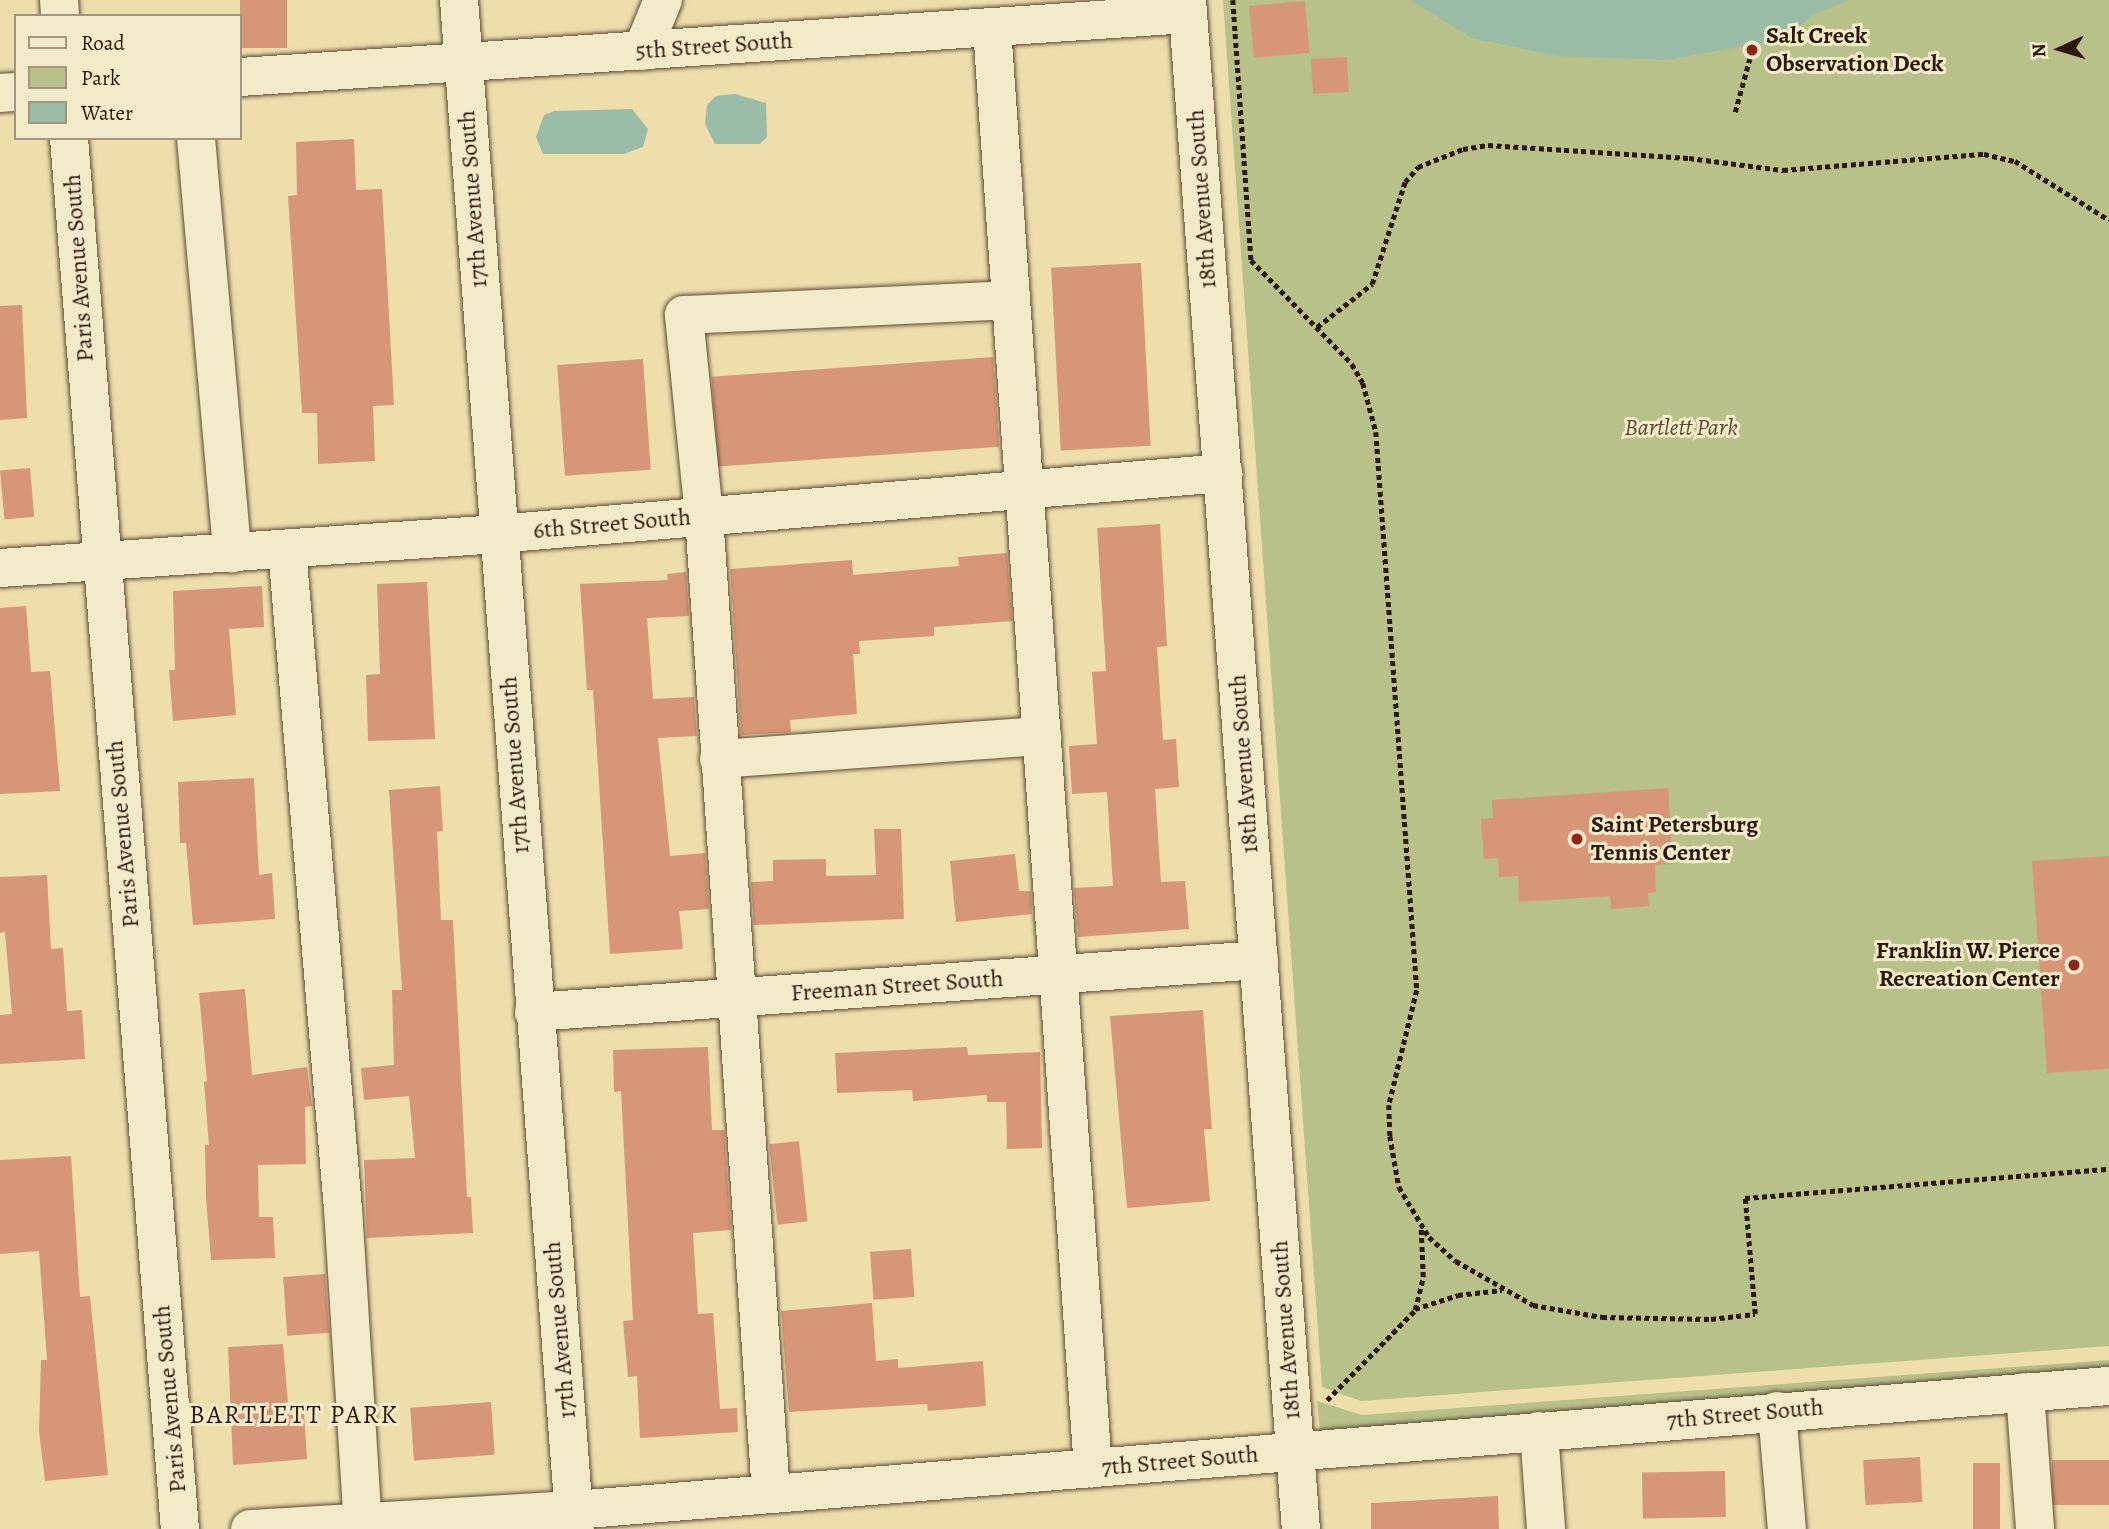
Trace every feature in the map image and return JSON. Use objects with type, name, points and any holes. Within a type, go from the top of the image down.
[{"type":"street","name":"17th Avenue South","points":[[459,0],[497,534],[575,1520]]},
{"type":"street","points":[[642,51],[663,0]]},
{"type":"street","name":"5th Street South","points":[[242,77],[992,28],[1188,7]]},
{"type":"street","name":"18th Avenue South","points":[[1188,7],[1301,1529]]},
{"type":"street","points":[[992,28],[1093,1468]]},
{"type":"street","name":"Paris Avenue South","points":[[69,140],[180,1529]]},
{"type":"street","points":[[197,140],[232,553]]},
{"type":"street","points":[[771,1494],[704,516],[684,315],[1011,300]]},
{"type":"street","name":"6th Street South","points":[[0,568],[497,534],[1223,473]]},
{"type":"street","points":[[287,549],[343,1209],[363,1522]]},
{"type":"street","points":[[719,759],[1042,736]]},
{"type":"street","name":"Freeman Street South","points":[[534,1012],[1259,960]]},
{"type":"street","name":"7th Street South","points":[[250,1529],[363,1522],[575,1520],[771,1494],[1093,1468],[1294,1433],[1539,1431],[2109,1386]]},
{"type":"street","points":[[2025,1392],[2035,1529]]},
{"type":"street","points":[[1777,1411],[1787,1529]]},
{"type":"street","points":[[1539,1431],[1546,1529]]},
{"type":"path","points":[[1233,0],[1251,260],[1317,327],[1363,383],[1378,450],[1417,990],[1389,1105],[1390,1136],[1399,1187],[1421,1226],[1455,1261],[1533,1305],[1602,1317],[1711,1319],[1755,1314],[1745,1198],[2109,1169]]},
{"type":"path","points":[[1735,111],[1752,50]]},
{"type":"path","points":[[1317,327],[1372,284],[1405,182],[1418,167],[1463,149],[1488,145],[1689,158],[1783,170],[1984,154],[2015,161],[2109,220]]},
{"type":"path","points":[[1415,1310],[1423,1277],[1421,1226]]},
{"type":"path","points":[[1294,1433],[1415,1310],[1458,1295],[1503,1290]]},
{"type":"green space","name":"Bartlett Park","points":[[1223,0],[2109,0],[2109,1346],[1361,1401],[1322,1387]]},
{"type":"green space","points":[[2109,1360],[2109,1370],[1320,1431],[1317,1401],[1362,1415]]},
{"type":"water","points":[[1410,0],[1849,0],[1815,14],[1783,39],[1667,60],[1557,56],[1472,38]]},
{"type":"water","points":[[735,94],[766,103],[767,137],[760,144],[715,144],[705,124],[707,105],[716,96]]},
{"type":"water","points":[[632,109],[648,129],[643,147],[624,154],[543,154],[536,137],[544,115],[554,111]]},
{"type":"building","points":[[240,0],[287,0],[287,48],[242,48]]},
{"type":"building","points":[[1305,1],[1310,53],[1254,58],[1249,6]]},
{"type":"building","points":[[1347,57],[1349,92],[1313,94],[1311,59]]},
{"type":"building","points":[[354,139],[356,190],[382,189],[394,405],[373,406],[375,461],[318,464],[317,413],[302,413],[288,196],[297,195],[296,142]]},
{"type":"building","points":[[1141,263],[1151,446],[1061,450],[1051,268]]},
{"type":"building","points":[[22,305],[27,418],[0,420],[0,306]]},
{"type":"building","points":[[993,357],[999,447],[718,466],[712,377]]},
{"type":"building","points":[[643,359],[651,470],[565,476],[557,365]]},
{"type":"building","points":[[30,468],[34,517],[4,519],[0,471]]},
{"type":"building","points":[[1160,524],[1167,646],[1157,647],[1163,740],[1176,739],[1179,787],[1155,789],[1161,882],[1185,881],[1189,929],[1078,937],[1074,888],[1113,886],[1107,792],[1072,794],[1069,746],[1097,744],[1092,672],[1106,671],[1097,528]]},
{"type":"building","points":[[1007,553],[1012,621],[934,627],[934,636],[859,641],[860,654],[853,654],[857,714],[790,720],[791,732],[741,735],[730,569],[852,560],[853,575],[959,566],[958,557]]},
{"type":"building","points":[[686,572],[689,616],[647,618],[653,699],[694,697],[697,736],[658,738],[670,856],[705,853],[709,909],[679,911],[683,949],[610,954],[593,690],[587,690],[580,584],[668,580],[667,574]]},
{"type":"building","points":[[427,582],[435,739],[368,741],[366,675],[380,674],[377,584]]},
{"type":"building","points":[[262,586],[264,627],[229,629],[236,715],[173,721],[169,670],[175,670],[173,591]]},
{"type":"building","points":[[26,606],[31,672],[50,671],[60,791],[0,794],[0,608]]},
{"type":"building","points":[[254,778],[259,875],[272,873],[275,919],[193,925],[186,843],[180,843],[178,782]]},
{"type":"building","points":[[440,786],[443,831],[437,832],[441,920],[453,920],[467,1197],[471,1197],[473,1233],[367,1238],[364,1160],[415,1158],[409,1096],[364,1100],[361,1068],[394,1065],[392,990],[402,990],[389,790]]},
{"type":"building","name":"Saint Petersburg Tennis Center","points":[[1668,788],[1673,864],[1655,865],[1656,892],[1648,893],[1649,906],[1611,909],[1610,896],[1519,902],[1518,876],[1499,877],[1498,858],[1484,859],[1481,819],[1493,818],[1492,800]]},
{"type":"building","points":[[874,829],[901,829],[904,919],[754,925],[751,882],[773,881],[773,860],[826,859],[826,876],[876,875]]},
{"type":"building","points":[[1015,854],[1019,891],[1031,891],[1032,914],[956,922],[950,861]]},
{"type":"building","name":"Franklin W. Pierce Recreation Center","points":[[2109,856],[2109,1069],[2047,1073],[2032,861]]},
{"type":"building","points":[[47,875],[51,949],[63,948],[67,1011],[82,1010],[85,1059],[0,1064],[0,1015],[12,1014],[5,932],[0,933],[0,877]]},
{"type":"building","points":[[245,989],[252,1075],[307,1067],[312,1106],[305,1107],[306,1164],[258,1165],[259,1217],[273,1217],[275,1258],[211,1260],[206,1198],[205,1145],[209,1145],[204,1082],[207,1081],[199,993]]},
{"type":"building","points":[[1203,1010],[1212,1129],[1204,1129],[1210,1201],[1127,1208],[1110,1016]]},
{"type":"building","points":[[708,1047],[712,1130],[724,1130],[731,1230],[693,1233],[698,1314],[713,1313],[720,1409],[737,1408],[738,1432],[640,1438],[637,1376],[628,1377],[623,1321],[633,1320],[621,1091],[614,1092],[613,1050]]},
{"type":"building","points":[[967,1047],[968,1055],[1040,1052],[1042,1148],[1007,1149],[1006,1102],[987,1102],[987,1095],[913,1101],[912,1090],[837,1093],[835,1053]]},
{"type":"building","points":[[799,1141],[807,1222],[778,1225],[769,1144]]},
{"type":"building","points":[[71,1156],[80,1297],[90,1296],[108,1475],[45,1481],[39,1431],[41,1360],[47,1360],[39,1251],[0,1254],[0,1160]]},
{"type":"building","points":[[911,1249],[914,1297],[873,1300],[870,1252]]},
{"type":"building","points":[[325,1274],[329,1333],[287,1336],[283,1277]]},
{"type":"building","points":[[872,1303],[876,1361],[898,1359],[898,1368],[983,1361],[986,1406],[928,1411],[927,1404],[789,1412],[781,1311]]},
{"type":"building","points":[[283,1344],[289,1415],[304,1414],[307,1459],[233,1465],[228,1347]]},
{"type":"building","points":[[491,1402],[495,1455],[414,1461],[410,1408]]},
{"type":"building","points":[[1920,1457],[1922,1502],[1865,1505],[1863,1460]]},
{"type":"building","points":[[2052,1460],[2109,1460],[2109,1505],[2052,1505]]},
{"type":"building","points":[[1973,1463],[2000,1463],[2000,1529],[1973,1529]]},
{"type":"building","points":[[1725,1471],[1726,1517],[1643,1518],[1642,1472]]},
{"type":"building","points":[[1498,1496],[1499,1529],[1371,1529],[1371,1503]]},
{"type":"place","name":"Salt Creek Observation Deck","points":[[1752,50]]},
{"type":"place","name":"Saint Petersburg Tennis Center","points":[[1577,839]]},
{"type":"place","name":"Franklin W. Pierce Recreation Center","points":[[2074,965]]},
{"type":"district","name":"BARTLETT PARK","points":[[294,1415]]}]
